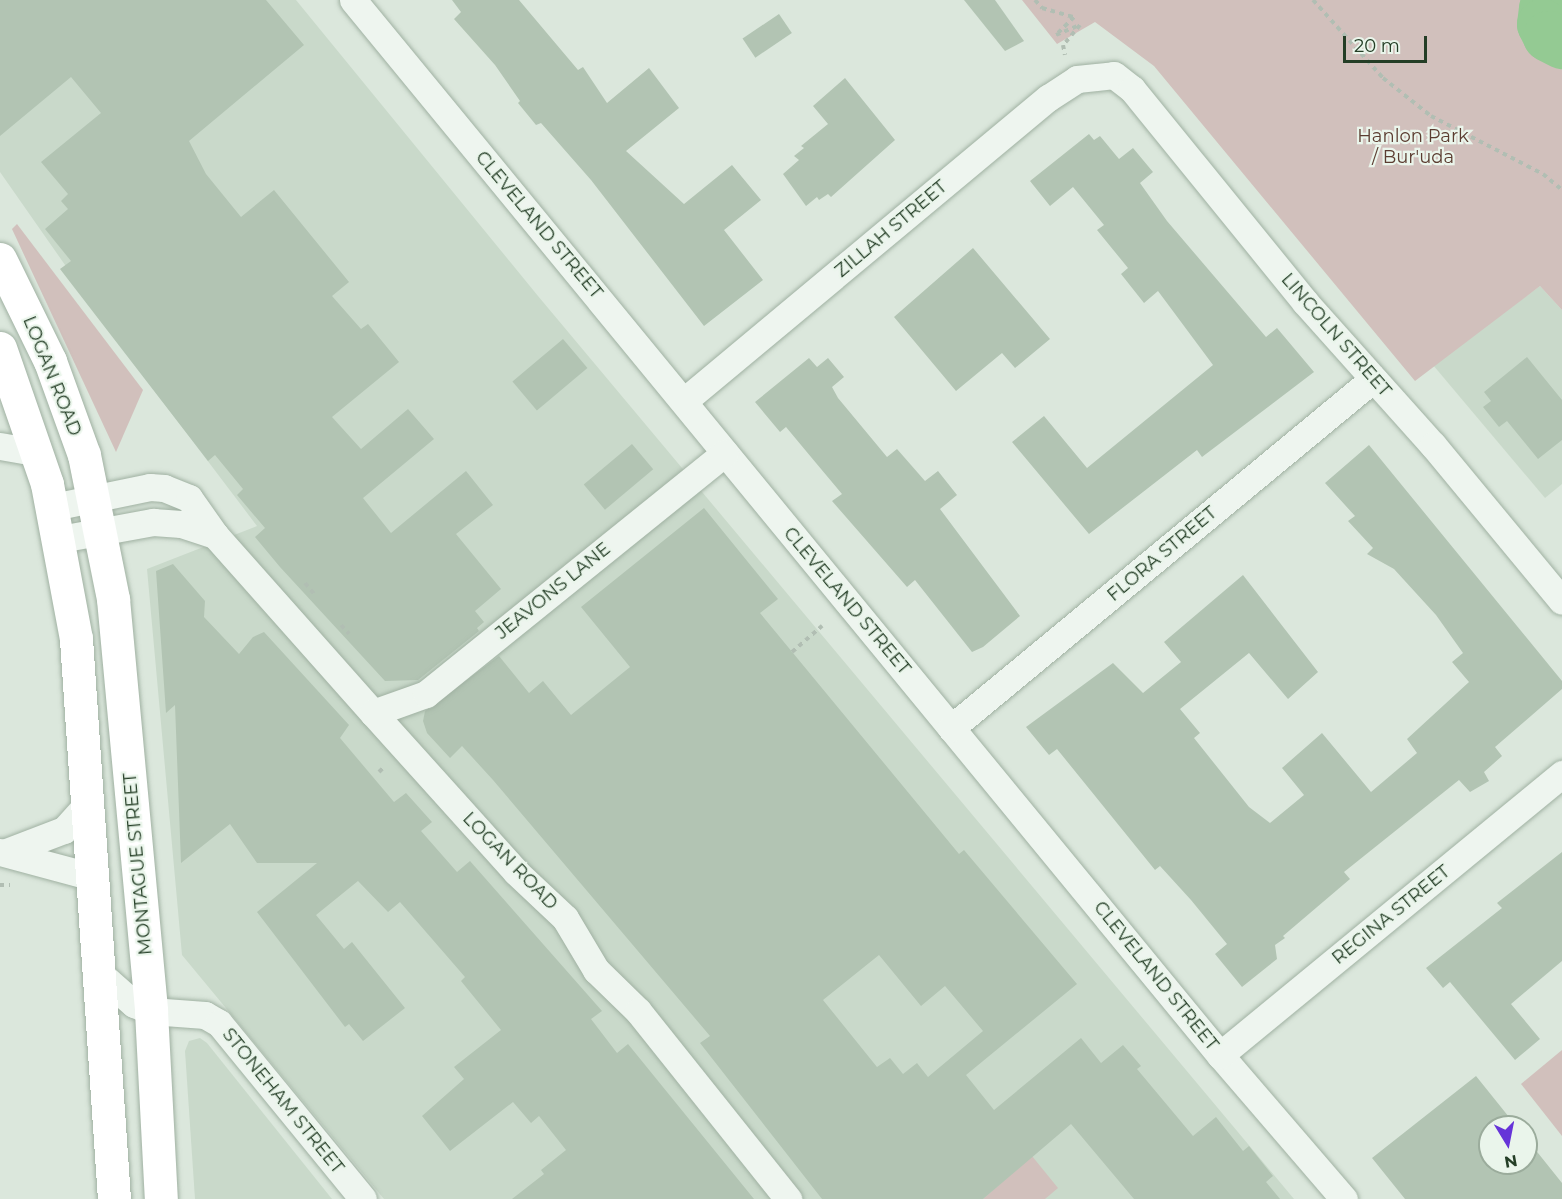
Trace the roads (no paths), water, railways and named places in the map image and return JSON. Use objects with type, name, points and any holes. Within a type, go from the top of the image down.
[{"type":"main road","name":"LOGAN ROAD","points":[[0,259],[50,362],[84,455],[100,531]]},
{"type":"main road","points":[[3,366],[38,453],[53,507],[75,639],[114,1199]]},
{"type":"main road","name":"MONTAGUE STREET","points":[[100,531],[121,666],[151,1011],[160,1199]]},
{"type":"street","name":"CLEVELAND STREET","points":[[353,0],[1220,1055],[1344,1199]]},
{"type":"street","name":"ZILLAH STREET","points":[[684,401],[1068,84],[1087,76],[1107,74]]},
{"type":"street","name":"LINCOLN STREET","points":[[1107,74],[1132,89],[1305,302],[1562,601]]},
{"type":"street","name":"FLORA STREET","points":[[951,728],[1372,379]]},
{"type":"street","points":[[0,446],[38,453]]},
{"type":"street","name":"JEAVONS LANE","points":[[373,713],[426,694],[725,453]]},
{"type":"street","name":"LOGAN ROAD","points":[[53,507],[150,487],[179,492],[198,507],[216,535],[373,713],[516,872],[565,918],[596,970],[638,1011],[788,1199]]},
{"type":"street","points":[[60,539],[167,522],[216,535]]},
{"type":"street","name":"REGINA STREET","points":[[1220,1055],[1562,774]]},
{"type":"street","points":[[3,852],[64,830],[88,803]]},
{"type":"street","points":[[3,852],[93,877]]},
{"type":"street","name":"STONEHAM STREET","points":[[100,974],[134,1004],[151,1011],[205,1015],[219,1023],[363,1199]]},
{"type":"waterway","points":[[1556,0],[1544,8],[1542,24],[1548,36],[1562,43]]},
{"type":"park label","name":"Hanlon Park / Bur'uda","points":[[1413,147]]}]
